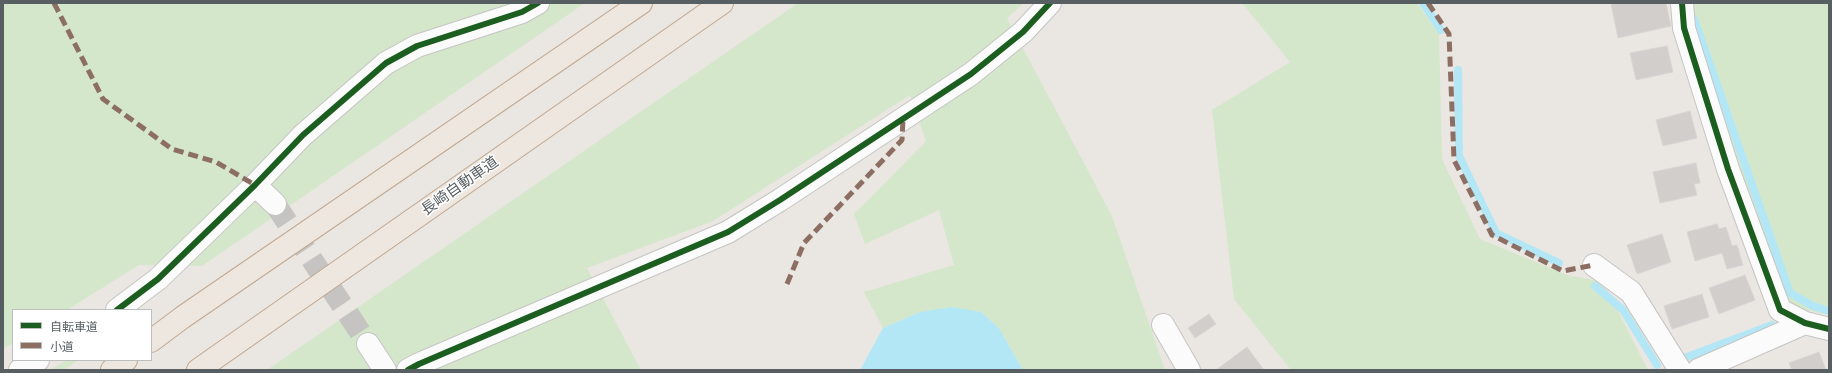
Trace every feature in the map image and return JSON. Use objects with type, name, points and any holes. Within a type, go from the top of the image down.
[{"type":"highway","points":[[152,340],[642,3]]},
{"type":"highway","name":"長崎自動車道","points":[[198,370],[722,3]]},
{"type":"highway","points":[[112,370],[125,361]]},
{"type":"street","points":[[118,309],[158,279],[255,185],[303,135],[386,63],[417,46],[522,12],[538,3]]},
{"type":"street","points":[[408,370],[728,232],[780,200],[972,74],[1023,32],[1050,3]]},
{"type":"street","points":[[1682,3],[1684,28],[1726,162],[1780,310],[1805,323],[1829,329]]},
{"type":"street","points":[[255,185],[275,204]]},
{"type":"street","points":[[1594,265],[1631,292],[1680,370]]},
{"type":"street","points":[[1698,370],[1805,323]]},
{"type":"street","points":[[1163,325],[1189,370]]},
{"type":"street","points":[[368,344],[385,370]]},
{"type":"street","points":[[20,370],[36,361]]},
{"type":"green space","points":[[3,3],[585,3],[202,266],[139,265],[69,309],[12,309],[12,344],[3,349]]},
{"type":"green space","points":[[798,3],[1024,3],[1007,18],[1112,216],[1165,370],[1023,370],[999,328],[981,312],[920,312],[883,328],[864,292],[954,265],[939,210],[865,244],[854,214],[926,141],[910,95],[713,221],[587,268],[641,370],[267,370]]},
{"type":"green space","points":[[1242,3],[1417,3],[1439,33],[1442,159],[1480,239],[1567,275],[1603,282],[1648,370],[1291,370],[1234,299],[1212,110],[1290,62]]},
{"type":"green space","points":[[1694,3],[1829,3],[1829,315],[1785,305],[1690,24]]},
{"type":"green space","points":[[65,361],[77,361],[64,370],[50,370]]},
{"type":"water","points":[[952,307],[981,312],[999,328],[1023,370],[860,370],[883,328],[920,312]]},
{"type":"building","points":[[1666,3],[1671,26],[1618,38],[1611,4]]},
{"type":"building","points":[[1667,46],[1673,72],[1636,80],[1630,53]]},
{"type":"building","points":[[1690,111],[1697,138],[1663,146],[1656,120]]},
{"type":"building","points":[[1696,163],[1700,183],[1694,184],[1697,195],[1660,203],[1653,172]]},
{"type":"building","points":[[1717,224],[1719,229],[1726,227],[1732,246],[1737,245],[1743,265],[1727,269],[1722,253],[1695,261],[1687,232]]},
{"type":"building","points":[[1662,234],[1671,262],[1637,274],[1627,245]]},
{"type":"building","points":[[1745,275],[1755,300],[1719,314],[1709,288]]},
{"type":"building","points":[[1702,294],[1709,317],[1672,329],[1664,306]]},
{"type":"building","points":[[1209,314],[1216,324],[1195,338],[1188,328]]},
{"type":"building","points":[[1247,347],[1264,370],[1216,370]]},
{"type":"building","points":[[1819,352],[1826,370],[1792,370],[1789,363]]},
{"type":"waterway","points":[[1423,3],[1441,30]]},
{"type":"waterway","points":[[1694,19],[1790,293],[1813,306],[1829,311]]},
{"type":"waterway","points":[[1458,70],[1459,156],[1496,233],[1559,263]]},
{"type":"waterway","points":[[1595,286],[1623,310],[1657,365]]},
{"type":"waterway","points":[[1687,357],[1772,325]]},
{"type":"tunnel","points":[[275,204],[368,344]]},
{"type":"marked path","points":[[54,3],[103,99],[172,149],[216,162],[255,185]]},
{"type":"marked path","points":[[1428,3],[1449,34],[1454,160],[1492,235],[1563,271],[1594,265]]},
{"type":"marked path","points":[[787,284],[804,243],[902,140],[903,119]]},
{"type":"cycle path","points":[[118,309],[158,279],[255,185],[303,135],[386,63],[417,46],[522,12],[538,3]]},
{"type":"cycle path","points":[[408,370],[728,232],[780,200],[971,74],[1023,32],[1050,3]]},
{"type":"cycle path","points":[[1682,3],[1684,28],[1728,169],[1780,310],[1805,323],[1829,329]]}]
